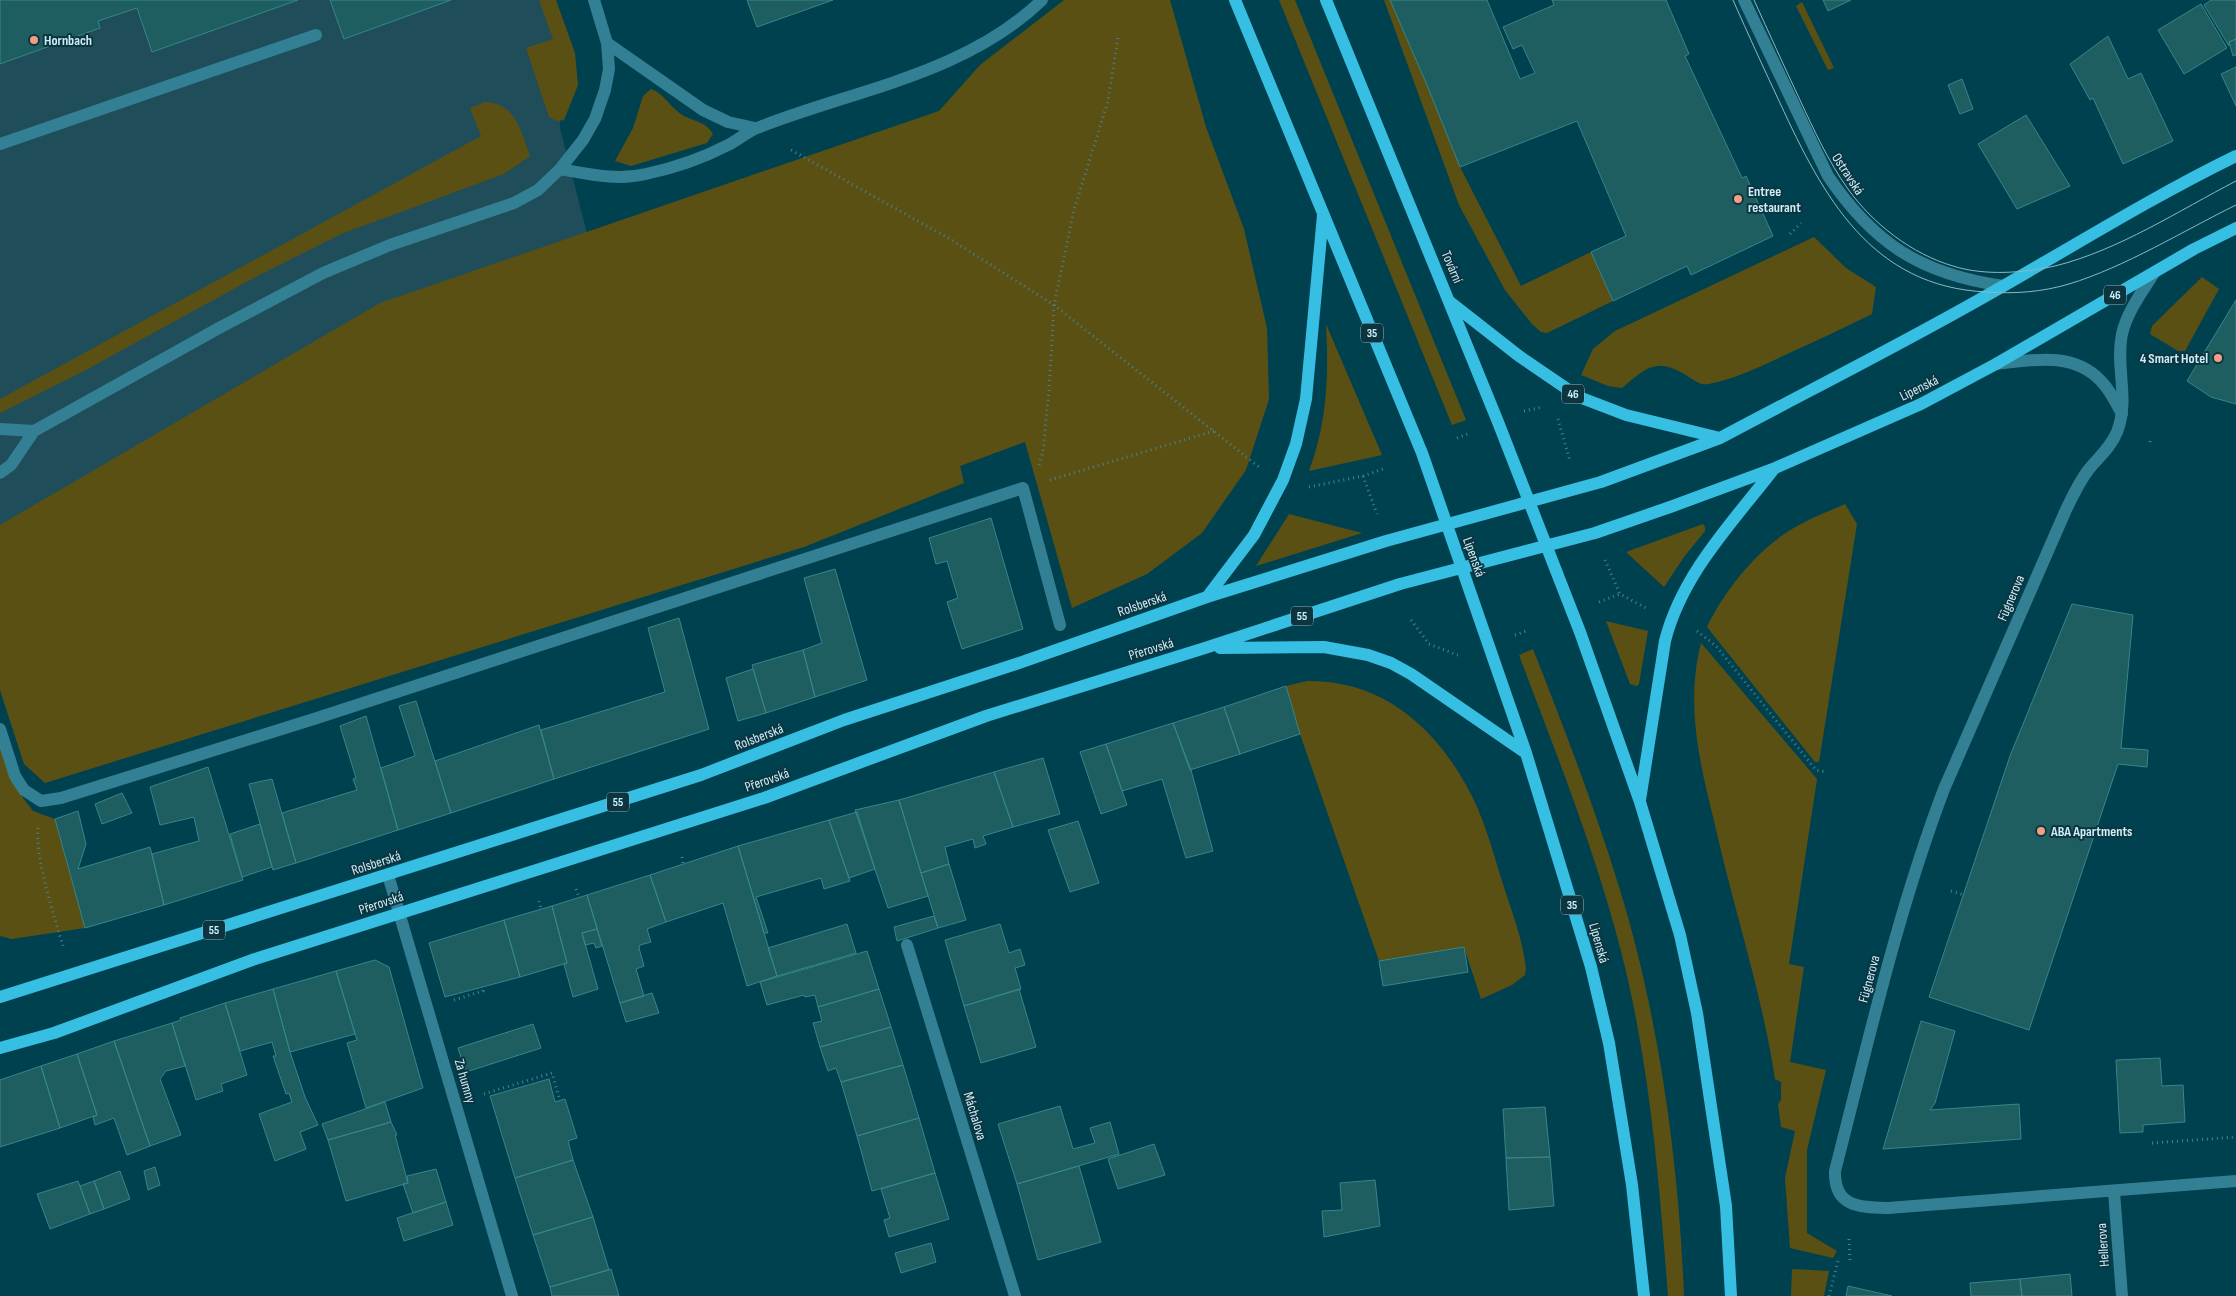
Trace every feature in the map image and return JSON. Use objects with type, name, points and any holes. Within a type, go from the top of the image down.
[{"type":"main road","name":"35","points":[[1235,0],[1422,453],[1446,524]]},
{"type":"main road","name":"Tovární","points":[[1326,0],[1450,301],[1546,547]]},
{"type":"main road","name":"Rolsberská","points":[[0,997],[701,775],[844,720],[1016,664],[1208,597],[1386,541],[1601,482],[1682,454],[1720,438],[2002,286],[2190,178],[2236,156]]},
{"type":"main road","points":[[1208,597],[1254,535],[1283,480],[1296,444],[1306,399],[1323,212]]},
{"type":"main road","name":"Lipenská","points":[[1546,547],[1595,533],[1773,469],[1921,404],[1996,364],[2236,228]]},
{"type":"main road","name":"46","points":[[1450,301],[1519,356],[1579,397],[1626,414],[1720,438]]},
{"type":"main road","points":[[1640,802],[1665,641],[1670,620],[1684,589],[1703,560],[1773,469]]},
{"type":"main road","name":"Lipenská","points":[[1446,524],[1526,753],[1588,958],[1609,1043],[1632,1185],[1644,1296]]},
{"type":"main road","points":[[1546,547],[1580,632],[1640,802],[1680,935],[1697,1013],[1726,1206],[1731,1296]]},
{"type":"main road","name":"Přerovská","points":[[0,1048],[54,1033],[255,959],[764,798],[986,716],[1205,648],[1400,584],[1546,547]]},
{"type":"main road","points":[[1205,648],[1324,647],[1368,655],[1391,663],[1411,674],[1526,753]]},
{"type":"street","points":[[0,472],[11,465],[34,431],[219,328],[323,273],[390,245],[514,203],[538,190],[560,168],[583,140],[595,119],[605,90],[608,69],[607,43],[594,0]]},
{"type":"street","points":[[560,168],[600,176],[622,178],[646,174],[712,153],[755,128],[920,73],[984,43],[1022,19],[1042,0]]},
{"type":"street","name":"Ostravská","points":[[1744,0],[1828,176],[1846,202],[1866,224],[1900,251],[1941,273],[1975,282],[2002,286]]},
{"type":"street","points":[[0,144],[316,35]]},
{"type":"street","points":[[607,43],[703,110],[728,122],[755,128]]},
{"type":"street","name":"Fügnerova","points":[[2154,273],[2136,301],[2122,334],[2121,366],[2124,389],[2122,414],[2117,433],[2108,447],[2088,470],[2065,512],[1944,789],[1917,863],[1888,965],[1835,1171],[1835,1184],[1838,1194],[1844,1200],[1871,1208],[2114,1192],[2236,1181]]},
{"type":"street","points":[[1996,364],[2035,359],[2071,362],[2101,380],[2122,414]]},
{"type":"street","points":[[0,429],[34,431]]},
{"type":"street","points":[[0,729],[15,776],[24,790],[40,801],[61,798],[317,718],[1028,486],[1060,625]]},
{"type":"street","name":"Za humny","points":[[388,875],[512,1296]]},
{"type":"street","name":"Máchalova","points":[[906,945],[1014,1296]]},
{"type":"street","name":"Hellerova","points":[[2114,1192],[2122,1296]]},
{"type":"path","points":[[1028,486],[1043,451],[1054,305],[1074,210],[1108,101],[1118,37]]},
{"type":"path","points":[[791,150],[950,239],[1054,305],[1259,468]]},
{"type":"path","points":[[1790,234],[1801,223]]},
{"type":"path","points":[[1524,411],[1547,406]]},
{"type":"path","points":[[1557,414],[1572,466]]},
{"type":"path","points":[[1028,486],[1214,431]]},
{"type":"path","points":[[1457,438],[1470,433]]},
{"type":"path","points":[[2150,442],[2152,437]]},
{"type":"path","points":[[1301,489],[1363,476],[1386,468]]},
{"type":"path","points":[[1363,476],[1378,518]]},
{"type":"path","points":[[1605,560],[1620,594],[1654,613]]},
{"type":"path","points":[[1599,602],[1620,594]]},
{"type":"path","points":[[1411,620],[1429,644],[1460,656]]},
{"type":"path","points":[[1512,636],[1526,631]]},
{"type":"path","points":[[1696,631],[1716,646],[1816,770],[1826,772]]},
{"type":"path","points":[[40,801],[37,838],[52,908],[63,946]]},
{"type":"path","points":[[682,857],[683,864]]},
{"type":"path","points":[[576,889],[579,897]]},
{"type":"path","points":[[1951,891],[1964,895]]},
{"type":"path","points":[[539,900],[541,909]]},
{"type":"path","points":[[446,1002],[483,991],[482,987]]},
{"type":"path","points":[[484,1094],[552,1073],[560,1101]]},
{"type":"path","points":[[2152,1143],[2236,1137]]},
{"type":"path","points":[[1849,1240],[1850,1260]]},
{"type":"path","points":[[1829,1296],[1838,1261]]},
{"type":"shaded area","points":[[0,0],[548,0],[559,47],[560,128],[587,233],[427,301],[0,557]]},
{"type":"shaded area","points":[[539,0],[556,0],[575,53],[578,85],[564,120],[557,121],[549,117],[526,48],[553,39]]},
{"type":"shaded area","points":[[1064,0],[1170,0],[1206,127],[1244,229],[1267,328],[1269,399],[1246,470],[1202,533],[1147,574],[1072,608],[1025,442],[960,466],[964,483],[804,547],[45,783],[24,764],[0,690],[0,525],[380,303],[939,111],[980,65]]},
{"type":"shaded area","points":[[1279,0],[1295,0],[1466,420],[1452,425]]},
{"type":"shaded area","points":[[1384,0],[1390,0],[1460,167],[1521,286],[1591,252],[1613,301],[1547,333],[1541,332],[1532,324],[1505,290],[1459,205]]},
{"type":"shaded area","points":[[1802,2],[1834,68],[1828,70],[1796,6]]},
{"type":"shaded area","points":[[651,89],[660,94],[679,113],[704,125],[713,134],[707,143],[631,166],[615,161],[633,128],[643,96]]},
{"type":"shaded area","points":[[485,102],[496,104],[511,113],[520,128],[530,156],[504,174],[341,234],[263,273],[84,371],[0,413],[0,399],[481,136],[470,108]]},
{"type":"shaded area","points":[[1814,237],[1846,268],[1876,287],[1872,314],[1757,368],[1729,379],[1709,384],[1700,383],[1681,372],[1663,366],[1655,366],[1640,373],[1622,388],[1608,386],[1581,375],[1593,349],[1615,331]]},
{"type":"shaded area","points":[[2202,277],[2219,289],[2185,351],[2178,351],[2150,334],[2152,326]]},
{"type":"shaded area","points":[[1326,324],[1382,455],[1309,471],[1320,435],[1323,417],[1327,381]]},
{"type":"shaded area","points":[[1845,504],[1857,524],[1819,762],[1815,762],[1707,627],[1734,583],[1771,544],[1799,525]]},
{"type":"shaded area","points":[[1289,514],[1362,533],[1256,566]]},
{"type":"shaded area","points":[[1703,524],[1705,531],[1684,557],[1664,587],[1626,552]]},
{"type":"shaded area","points":[[1606,621],[1648,631],[1639,684],[1637,686],[1630,684]]},
{"type":"shaded area","points":[[1701,643],[1817,779],[1789,964],[1804,967],[1790,1062],[1826,1070],[1807,1150],[1807,1233],[1837,1251],[1833,1258],[1790,1248],[1785,1178],[1795,1131],[1781,1127],[1778,1104],[1781,1100],[1781,1082],[1775,1079],[1763,1015],[1704,780],[1694,712],[1696,666]]},
{"type":"shaded area","points":[[1533,649],[1579,768],[1610,859],[1634,938],[1646,988],[1665,1091],[1672,1143],[1684,1296],[1668,1296],[1652,1122],[1639,1036],[1621,951],[1587,839],[1519,655]]},
{"type":"shaded area","points":[[1307,681],[1333,683],[1358,688],[1380,697],[1420,725],[1452,763],[1472,796],[1482,820],[1519,936],[1526,969],[1525,975],[1512,985],[1481,999],[1464,947],[1379,961],[1300,734],[1286,686]]},
{"type":"shaded area","points":[[0,729],[23,798],[33,811],[55,819],[85,928],[12,939],[0,936]]},
{"type":"shaded area","points":[[1792,1269],[1829,1271],[1824,1296],[1791,1296]]},
{"type":"building","name":"Hornbach","points":[[0,0],[298,0],[152,52],[137,8],[98,21],[100,28],[0,64]]},
{"type":"building","points":[[330,0],[451,0],[344,39]]},
{"type":"building","points":[[747,0],[833,0],[757,27]]},
{"type":"building","points":[[1390,0],[1487,0],[1520,79],[1535,73],[1522,45],[1513,49],[1503,27],[1554,5],[1552,0],[1666,0],[1689,54],[1685,56],[1742,178],[1746,176],[1773,236],[1691,275],[1687,266],[1613,301],[1591,252],[1626,236],[1577,121],[1460,167]]},
{"type":"building","points":[[1823,0],[1851,0],[1828,11]]},
{"type":"building","points":[[2211,0],[2236,0],[2236,39],[2229,42],[2229,46],[2204,5]]},
{"type":"building","points":[[2201,4],[2227,48],[2184,74],[2158,30]]},
{"type":"building","points":[[2108,36],[2128,79],[2141,73],[2173,141],[2123,164],[2093,98],[2090,100],[2070,64]]},
{"type":"building","points":[[2236,39],[2236,55],[2233,56],[2229,42]]},
{"type":"building","points":[[2236,67],[2236,106],[2221,74]]},
{"type":"building","points":[[1962,79],[1973,109],[1960,114],[1948,85]]},
{"type":"building","points":[[2026,115],[2070,186],[2017,209],[1978,144]]},
{"type":"building","name":"4 Smart Hotel","points":[[2236,300],[2236,404],[2211,397],[2187,381]]},
{"type":"building","points":[[991,518],[1023,629],[962,649],[947,602],[958,598],[947,561],[936,564],[929,538]]},
{"type":"building","points":[[835,569],[867,680],[815,697],[803,650],[822,643],[804,578]]},
{"type":"building","name":"ABA Apartments","points":[[2072,604],[2133,615],[2121,748],[2148,750],[2147,767],[2118,764],[2029,1030],[1929,997],[2010,756]]},
{"type":"building","points":[[679,618],[709,729],[554,779],[541,730],[665,692],[648,628]]},
{"type":"building","points":[[803,650],[815,697],[766,713],[752,665]]},
{"type":"building","points":[[753,669],[766,713],[738,721],[726,678]]},
{"type":"building","points":[[1286,686],[1300,734],[1240,754],[1224,707]]},
{"type":"building","points":[[416,701],[451,813],[398,830],[381,768],[415,756],[399,706]]},
{"type":"building","points":[[1224,707],[1240,754],[1190,770],[1173,723]]},
{"type":"building","points":[[366,716],[398,830],[296,863],[282,813],[357,790],[353,779],[356,778],[340,726]]},
{"type":"building","points":[[1173,723],[1191,770],[1213,851],[1186,858],[1162,779],[1122,791],[1106,744]]},
{"type":"building","points":[[539,725],[554,779],[451,813],[435,761]]},
{"type":"building","points":[[1106,744],[1127,805],[1101,814],[1080,752]]},
{"type":"building","points":[[1043,758],[1060,814],[1013,827],[994,772]]},
{"type":"building","points":[[208,767],[243,880],[164,905],[152,854],[199,841],[194,817],[160,825],[150,787]]},
{"type":"building","points":[[994,772],[1013,827],[983,836],[986,844],[975,848],[973,839],[945,847],[949,864],[921,873],[899,800]]},
{"type":"building","points":[[272,779],[296,863],[273,870],[249,784]]},
{"type":"building","points":[[122,793],[132,813],[102,824],[95,804]]},
{"type":"building","points":[[899,800],[928,896],[888,908],[855,810]]},
{"type":"building","points":[[78,811],[86,844],[78,869],[150,847],[164,905],[85,928],[55,819]]},
{"type":"building","points":[[857,812],[875,869],[849,878],[829,820]]},
{"type":"building","points":[[829,820],[850,881],[824,889],[821,878],[756,897],[768,933],[764,933],[738,846]]},
{"type":"building","points":[[1078,821],[1099,883],[1070,892],[1048,830]]},
{"type":"building","points":[[260,824],[272,867],[242,877],[230,834]]},
{"type":"building","points":[[738,846],[777,976],[747,986],[723,903],[666,922],[650,875]]},
{"type":"building","points":[[949,864],[966,920],[938,928],[921,873]]},
{"type":"building","points":[[650,875],[666,922],[647,929],[651,942],[640,945],[639,948],[644,966],[636,969],[644,996],[620,1003],[587,895]]},
{"type":"building","points":[[587,895],[597,929],[582,933],[598,989],[573,997],[564,964],[567,963],[552,906]]},
{"type":"building","points":[[552,906],[567,963],[520,977],[504,920]]},
{"type":"building","points":[[934,916],[938,928],[897,941],[894,927]]},
{"type":"building","points":[[504,920],[520,977],[445,997],[429,943]]},
{"type":"building","points":[[847,924],[856,953],[777,976],[768,948]]},
{"type":"building","points":[[1000,924],[1009,953],[1020,949],[1025,965],[1015,968],[1021,989],[964,1006],[945,940]]},
{"type":"building","points":[[597,929],[602,946],[596,948],[594,943],[585,945],[582,933]]},
{"type":"building","points":[[1464,947],[1468,972],[1383,986],[1379,961]]},
{"type":"building","points":[[867,951],[879,989],[818,1007],[815,995],[805,997],[804,995],[767,1005],[760,982]]},
{"type":"building","points":[[375,960],[389,967],[423,1088],[366,1108],[347,1043],[357,1040],[336,971]]},
{"type":"building","points":[[336,971],[355,1034],[290,1052],[273,989]]},
{"type":"building","points":[[273,989],[290,1052],[305,1097],[318,1125],[300,1132],[306,1149],[275,1161],[259,1114],[292,1102],[289,1093],[286,1094],[273,1056],[276,1056],[272,1042],[240,1051],[225,1003]]},
{"type":"building","points":[[879,989],[891,1027],[820,1047],[813,1023],[822,1021],[818,1007]]},
{"type":"building","points":[[1019,989],[1036,1047],[981,1063],[964,1006]]},
{"type":"building","points":[[652,993],[659,1013],[626,1022],[620,1003]]},
{"type":"building","points":[[225,1003],[247,1075],[221,1084],[223,1091],[196,1100],[172,1023],[181,1020],[180,1018]]},
{"type":"building","points":[[1921,1021],[1955,1031],[1935,1103],[1930,1110],[2019,1104],[2021,1139],[1883,1149]]},
{"type":"building","points":[[172,1023],[185,1066],[166,1071],[160,1079],[181,1135],[150,1146],[114,1041]]},
{"type":"building","points":[[533,1024],[541,1048],[466,1072],[458,1048]]},
{"type":"building","points":[[891,1027],[903,1065],[841,1082],[836,1068],[828,1071],[820,1047]]},
{"type":"building","points":[[114,1041],[150,1146],[127,1155],[114,1118],[95,1125],[93,1117],[97,1115],[77,1054]]},
{"type":"building","points":[[77,1054],[97,1115],[60,1128],[41,1066]]},
{"type":"building","points":[[2160,1058],[2162,1086],[2183,1085],[2185,1122],[2143,1125],[2143,1132],[2120,1133],[2116,1060]]},
{"type":"building","points":[[903,1065],[919,1118],[857,1136],[841,1082]]},
{"type":"building","points":[[41,1066],[60,1128],[0,1147],[0,1080]]},
{"type":"building","points":[[549,1079],[555,1102],[565,1099],[577,1138],[568,1141],[573,1160],[515,1178],[490,1096]]},
{"type":"building","points":[[385,1102],[391,1122],[328,1140],[322,1124]]},
{"type":"building","points":[[1060,1106],[1073,1149],[1095,1143],[1090,1128],[1110,1122],[1119,1154],[1017,1184],[998,1124]]},
{"type":"building","points":[[1545,1107],[1550,1157],[1506,1158],[1503,1109]]},
{"type":"building","points":[[919,1118],[935,1173],[872,1191],[857,1136]]},
{"type":"building","points":[[391,1122],[397,1135],[395,1135],[408,1183],[346,1201],[328,1140]]},
{"type":"building","points":[[1154,1144],[1165,1175],[1118,1189],[1108,1159]]},
{"type":"building","points":[[1550,1157],[1554,1206],[1509,1210],[1506,1158]]},
{"type":"building","points":[[573,1160],[593,1217],[533,1235],[515,1178]]},
{"type":"building","points":[[1079,1166],[1101,1242],[1038,1260],[1017,1184]]},
{"type":"building","points":[[155,1167],[160,1185],[148,1190],[144,1171]]},
{"type":"building","points":[[436,1169],[446,1202],[413,1213],[403,1184],[408,1183],[407,1176]]},
{"type":"building","points":[[120,1171],[130,1199],[104,1209],[94,1181]]},
{"type":"building","points":[[935,1173],[949,1219],[889,1237],[884,1220],[890,1218],[881,1189]]},
{"type":"building","points":[[1375,1180],[1380,1226],[1324,1237],[1322,1211],[1342,1210],[1340,1183]]},
{"type":"building","points":[[78,1181],[90,1214],[50,1229],[37,1194]]},
{"type":"building","points":[[94,1181],[104,1209],[90,1214],[80,1186]]},
{"type":"building","points":[[446,1202],[453,1225],[404,1241],[397,1218]]},
{"type":"building","points":[[593,1217],[609,1270],[550,1287],[533,1235]]},
{"type":"building","points":[[931,1243],[936,1262],[901,1273],[895,1253]]},
{"type":"building","points":[[611,1269],[619,1296],[552,1296],[550,1287]]},
{"type":"building","points":[[2070,1274],[2072,1296],[2022,1296],[2020,1279]]},
{"type":"building","points":[[2020,1279],[2022,1296],[1971,1296],[1970,1283]]},
{"type":"building","points":[[1848,1286],[1892,1296],[1846,1296]]},
{"type":"tram line","points":[[1733,0],[1796,138],[1834,202],[1856,230],[1882,255],[1912,273],[1947,286],[1987,292],[2008,293],[2049,289],[2090,277],[2111,268],[2236,205]]},
{"type":"tram line","points":[[1754,0],[1816,134],[1834,168],[1848,189],[1881,226],[1908,246],[1938,261],[1965,269],[1991,272],[2017,272],[2055,266],[2079,259],[2125,240],[2236,181]]},
{"type":"place","name":"Hornbach","points":[[34,40]]},
{"type":"place","name":"Entree restaurant","points":[[1738,199]]},
{"type":"place","name":"4 Smart Hotel","points":[[2218,358]]},
{"type":"place","name":"ABA Apartments","points":[[2041,831]]}]
